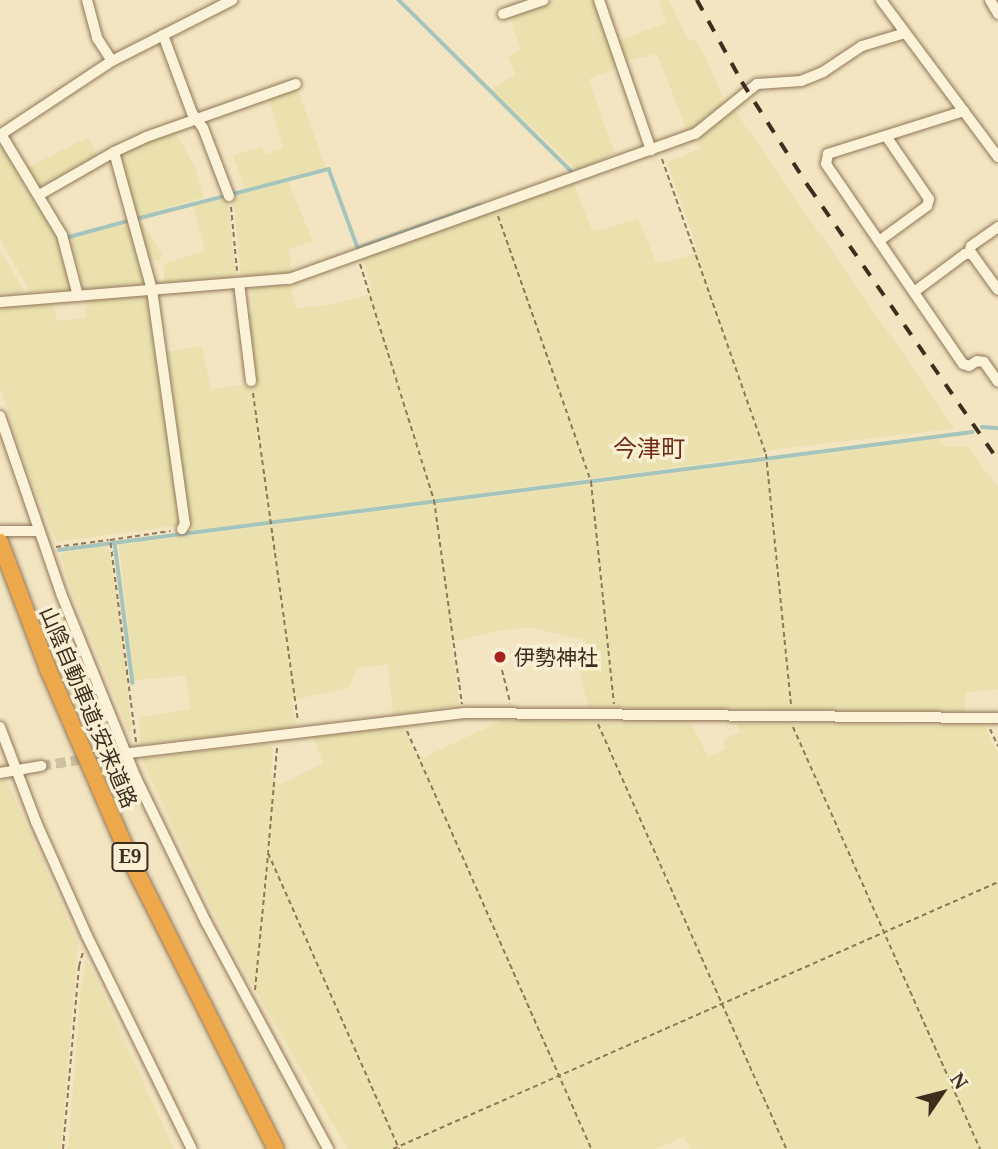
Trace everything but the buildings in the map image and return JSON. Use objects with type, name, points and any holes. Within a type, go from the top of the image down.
[{"type":"highway","name":"山陰自動車道;安来道路","points":[[2,553],[81,765],[125,864],[268,1149]]},
{"type":"highway","name":"山陰自動車道;安来道路","points":[[2,553],[53,681],[120,836],[276,1149]]},
{"type":"street","points":[[87,0],[97,38],[112,61]]},
{"type":"street","points":[[78,296],[62,235],[0,134],[112,61],[232,0]]},
{"type":"street","points":[[503,14],[544,0]]},
{"type":"street","points":[[599,0],[654,149]]},
{"type":"street","points":[[881,0],[998,157]]},
{"type":"street","points":[[990,0],[998,14]]},
{"type":"street","points":[[0,302],[289,279],[699,132],[757,84],[801,81],[823,72],[862,46],[905,33]]},
{"type":"street","points":[[163,35],[229,195]]},
{"type":"street","points":[[39,195],[146,137],[296,84]]},
{"type":"street","points":[[964,111],[828,154],[826,164],[963,364],[969,366],[977,360],[984,362],[998,382]]},
{"type":"street","points":[[879,241],[928,206],[929,199],[886,136]]},
{"type":"street","points":[[114,152],[152,290],[186,524],[182,529]]},
{"type":"street","points":[[914,292],[969,254],[971,246],[998,227]]},
{"type":"street","points":[[969,254],[972,254],[998,290]]},
{"type":"street","points":[[239,283],[251,381]]},
{"type":"street","points":[[0,416],[44,548],[171,852],[328,1149]]},
{"type":"street","points":[[0,531],[38,531]]},
{"type":"street","points":[[104,756],[464,713],[998,718]]},
{"type":"street","points":[[0,727],[16,771],[87,936],[192,1149]]},
{"type":"street","points":[[0,773],[41,766]]},
{"type":"path","points":[[654,149],[766,454],[792,724],[980,1149]]},
{"type":"path","points":[[229,195],[239,283]]},
{"type":"path","points":[[494,205],[591,482],[615,714]]},
{"type":"path","points":[[356,253],[434,500],[464,713]]},
{"type":"path","points":[[251,381],[300,732]]},
{"type":"path","points":[[44,548],[182,529]]},
{"type":"path","points":[[110,540],[137,734],[129,751]]},
{"type":"path","points":[[502,670],[512,712]]},
{"type":"path","points":[[595,714],[786,1149]]},
{"type":"path","points":[[986,718],[998,746]]},
{"type":"path","points":[[402,721],[591,1149]]},
{"type":"path","points":[[249,1003],[254,993],[278,734]]},
{"type":"path","points":[[268,853],[398,1148]]},
{"type":"path","points":[[393,1149],[560,1078],[998,882]]},
{"type":"path","points":[[63,1149],[79,966]]},
{"type":"shaded area","points":[[554,0],[596,0],[618,67],[589,79],[615,154],[577,170],[491,89],[515,74],[508,56],[521,49],[510,17],[512,14]]},
{"type":"shaded area","points":[[659,0],[669,0],[688,40],[695,40],[708,62],[723,97],[723,105],[696,129],[687,131],[657,54],[627,61],[618,41],[666,23]]},
{"type":"shaded area","points":[[297,87],[326,168],[245,189],[233,156],[261,147],[265,154],[283,148],[269,98]]},
{"type":"shaded area","points":[[735,111],[953,426],[952,429],[769,450],[760,456],[195,531],[190,527],[168,352],[202,346],[211,389],[255,383],[248,314],[253,311],[251,288],[290,285],[296,308],[327,305],[365,296],[372,290],[363,257],[573,183],[592,229],[598,231],[638,218],[657,264],[691,255],[697,248],[667,162],[700,149],[700,138]]},
{"type":"shaded area","points":[[174,131],[195,166],[204,197],[137,217],[119,156],[121,152]]},
{"type":"shaded area","points":[[88,137],[98,157],[37,187],[27,168]]},
{"type":"shaded area","points":[[0,146],[56,238],[70,290],[30,292],[0,239]]},
{"type":"shaded area","points":[[288,182],[313,241],[289,249],[290,274],[241,277],[233,196]]},
{"type":"shaded area","points":[[225,199],[228,201],[236,277],[165,283],[163,265],[205,250],[193,206]]},
{"type":"shaded area","points":[[142,223],[162,254],[160,260],[148,261],[138,224]]},
{"type":"shaded area","points":[[127,224],[144,283],[86,289],[82,285],[71,237]]},
{"type":"shaded area","points":[[0,249],[24,291],[23,293],[0,294]]},
{"type":"shaded area","points":[[142,295],[147,299],[153,345],[159,356],[181,525],[57,542],[27,471],[0,388],[0,306],[53,303],[57,321],[85,318],[87,300]]},
{"type":"shaded area","points":[[938,439],[946,447],[968,446],[998,488],[998,689],[966,693],[965,712],[588,708],[580,672],[587,647],[584,640],[532,628],[502,630],[452,642],[459,704],[457,706],[393,715],[388,664],[357,668],[349,688],[292,700],[296,725],[293,728],[141,744],[139,717],[191,709],[185,676],[134,680],[119,545]]},
{"type":"shaded area","points":[[105,546],[110,551],[120,619],[132,731],[129,732],[71,589],[61,555],[64,552]]},
{"type":"shaded area","points":[[503,720],[692,725],[708,756],[725,749],[724,739],[740,732],[737,724],[985,726],[998,755],[998,1149],[690,1149],[684,1137],[656,1149],[347,1149],[242,966],[201,888],[143,761],[144,758],[268,744],[273,749],[271,776],[280,785],[323,763],[314,737],[400,726],[405,729],[416,756],[424,757]]},
{"type":"shaded area","points":[[0,779],[7,781],[78,943],[61,1149],[0,1149]]},
{"type":"shaded area","points":[[86,960],[174,1149],[68,1149],[81,985]]},
{"type":"waterway","points":[[399,0],[573,173]]},
{"type":"waterway","points":[[233,194],[329,169],[358,248],[480,205]]},
{"type":"waterway","points":[[136,219],[225,196]]},
{"type":"waterway","points":[[69,237],[128,221]]},
{"type":"waterway","points":[[982,427],[998,428]]},
{"type":"waterway","points":[[59,550],[972,432]]},
{"type":"waterway","points":[[115,543],[133,683]]},
{"type":"tunnel","points":[[41,766],[104,756]]},
{"type":"railway","points":[[697,0],[742,82],[809,187],[998,460]]},
{"type":"place","name":"伊勢神社","points":[[500,657]]},
{"type":"district","name":"今津町","points":[[649,448]]}]
